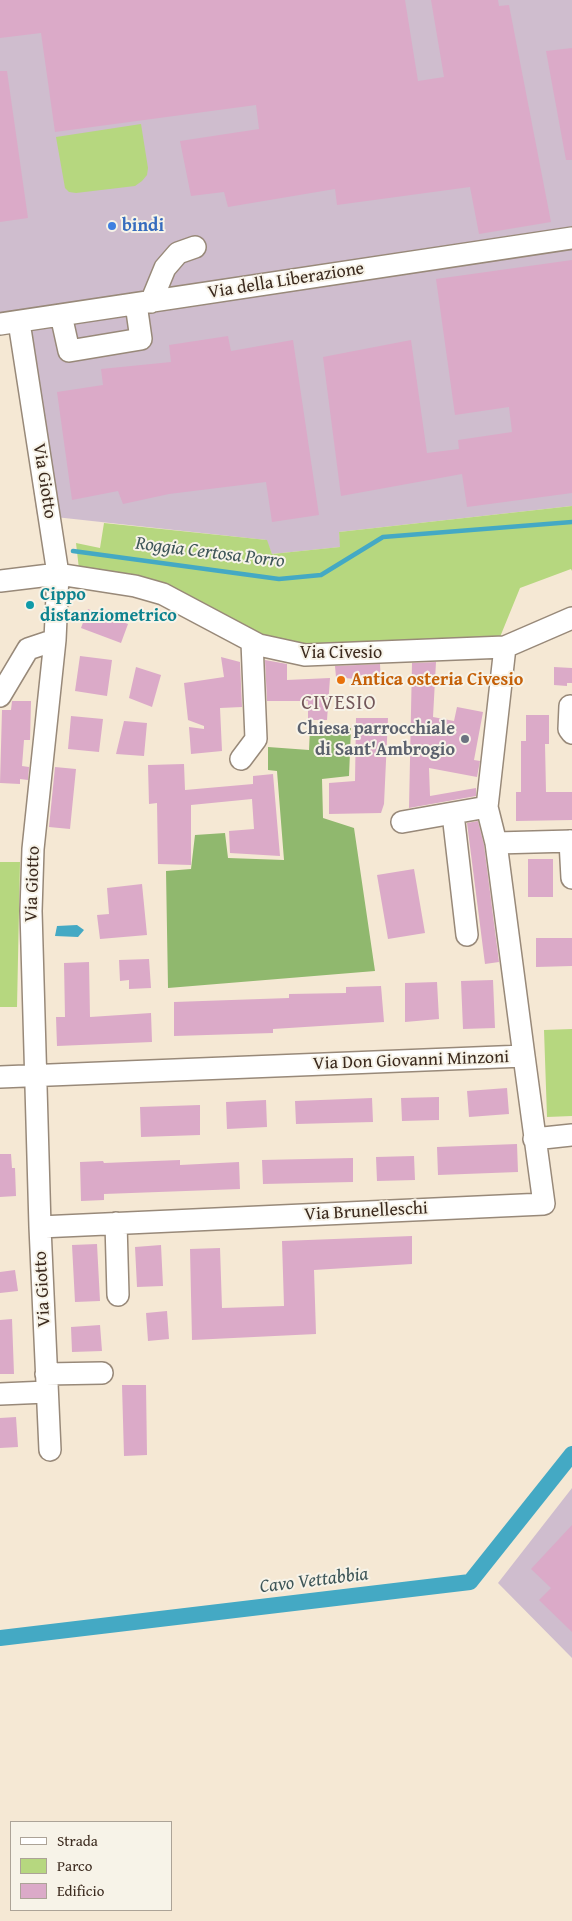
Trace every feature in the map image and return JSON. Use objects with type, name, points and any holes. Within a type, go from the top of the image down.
[{"type":"street","name":"Via della Liberazione","points":[[9,323],[572,238]]},
{"type":"street","points":[[61,315],[69,351],[141,339],[143,303],[165,268],[178,253],[195,247]]},
{"type":"street","name":"Via Giotto","points":[[9,323],[58,574],[55,640],[33,850],[31,911],[40,1227],[50,1450]]},
{"type":"street","name":"Via Civesio","points":[[0,581],[58,574],[135,586],[163,594],[252,642],[285,652],[305,655],[505,647],[572,618]]},
{"type":"street","points":[[0,696],[28,649],[55,640]]},
{"type":"street","points":[[241,759],[256,739],[252,642]]},
{"type":"street","name":"Via Don Giovanni Minzoni","points":[[0,1077],[524,1056],[496,843],[487,807],[505,647]]},
{"type":"street","points":[[570,706],[569,729],[572,733]]},
{"type":"street","points":[[402,822],[487,807]]},
{"type":"street","points":[[453,814],[467,935]]},
{"type":"street","points":[[496,843],[571,841],[572,878]]},
{"type":"street","name":"Via Brunelleschi","points":[[40,1227],[544,1204],[524,1056]]},
{"type":"street","points":[[534,1139],[572,1135]]},
{"type":"street","points":[[116,1223],[118,1294]]},
{"type":"street","points":[[0,1394],[102,1373]]},
{"type":"shaded area","points":[[0,0],[572,0],[572,506],[339,532],[341,547],[272,554],[266,540],[37,515],[7,313],[0,314]]},
{"type":"shaded area","points":[[572,1488],[572,1658],[498,1583]]},
{"type":"green space","points":[[141,124],[148,168],[147,175],[142,181],[135,186],[76,193],[69,192],[65,188],[56,137]]},
{"type":"green space","points":[[572,506],[572,571],[571,569],[520,588],[500,637],[303,646],[265,639],[79,569],[76,543],[100,548],[104,523],[267,540],[272,554],[340,547],[339,532]]},
{"type":"green space","points":[[310,728],[351,728],[349,776],[322,779],[323,818],[354,828],[375,971],[168,988],[166,871],[191,869],[195,835],[225,833],[228,858],[284,860],[277,771],[268,770],[268,747],[309,750]]},
{"type":"green space","points":[[0,862],[20,862],[17,1007],[0,1007]]},
{"type":"green space","points":[[572,1029],[572,1116],[547,1117],[544,1030]]},
{"type":"water","points":[[77,925],[84,930],[78,937],[55,936],[57,926]]},
{"type":"building","points":[[0,0],[405,0],[418,81],[444,77],[431,0],[498,0],[499,6],[509,5],[551,222],[479,234],[470,187],[337,205],[335,189],[228,207],[224,192],[191,196],[180,141],[259,129],[256,105],[55,132],[41,33],[0,38]]},
{"type":"building","points":[[572,48],[572,160],[566,160],[546,51]]},
{"type":"building","points":[[0,71],[7,71],[28,218],[0,222]]},
{"type":"building","points":[[572,260],[572,493],[467,507],[462,474],[341,496],[323,357],[411,340],[427,453],[459,449],[458,440],[512,432],[509,407],[455,415],[436,279]]},
{"type":"building","points":[[228,336],[231,351],[293,340],[319,515],[272,522],[266,482],[169,494],[123,504],[118,491],[72,500],[57,392],[103,385],[101,369],[171,362],[169,345]]},
{"type":"building","points":[[88,609],[128,624],[121,643],[81,628]]},
{"type":"building","points":[[80,656],[112,660],[107,696],[75,691]]},
{"type":"building","points":[[221,657],[240,662],[242,707],[220,708],[222,751],[191,754],[189,727],[204,729],[204,726],[188,720],[184,683],[224,677]]},
{"type":"building","points":[[265,660],[287,664],[287,680],[330,678],[327,720],[308,720],[308,701],[267,701]]},
{"type":"building","points":[[436,662],[433,717],[454,721],[457,707],[483,712],[474,760],[480,761],[477,777],[429,768],[430,796],[476,788],[476,796],[409,808],[412,663]]},
{"type":"building","points":[[380,664],[381,682],[336,677],[335,666]]},
{"type":"building","points":[[136,667],[161,675],[152,707],[129,698]]},
{"type":"building","points":[[554,667],[572,668],[572,683],[567,683],[567,686],[554,685]]},
{"type":"building","points":[[12,701],[31,701],[30,740],[24,740],[22,766],[29,767],[28,780],[20,779],[20,784],[0,783],[2,710],[11,710]]},
{"type":"building","points":[[526,715],[549,715],[549,744],[545,744],[546,792],[572,792],[572,820],[516,821],[516,792],[521,792],[521,741],[526,741]]},
{"type":"building","points":[[71,716],[103,719],[99,752],[68,749]]},
{"type":"building","points":[[356,718],[388,718],[384,804],[381,813],[329,814],[329,783],[355,781]]},
{"type":"building","points":[[124,721],[147,723],[144,756],[116,754]]},
{"type":"building","points":[[184,764],[185,790],[253,784],[253,776],[273,774],[280,856],[230,853],[229,831],[254,829],[252,799],[191,805],[191,865],[158,864],[157,803],[149,804],[148,765]]},
{"type":"building","points":[[55,767],[76,769],[70,829],[49,827]]},
{"type":"building","points":[[478,821],[484,845],[499,962],[485,964],[467,823]]},
{"type":"building","points":[[528,859],[553,859],[553,897],[528,897]]},
{"type":"building","points":[[414,869],[425,933],[388,939],[377,875]]},
{"type":"building","points":[[142,884],[147,935],[100,939],[97,915],[109,914],[107,888]]},
{"type":"building","points":[[536,938],[572,938],[572,966],[536,967]]},
{"type":"building","points":[[149,959],[151,988],[129,989],[129,980],[120,981],[119,960]]},
{"type":"building","points":[[89,962],[90,1017],[151,1013],[152,1042],[57,1046],[56,1017],[65,1017],[64,963]]},
{"type":"building","points":[[493,980],[495,1028],[463,1029],[461,981]]},
{"type":"building","points":[[437,982],[439,1019],[405,1022],[405,983]]},
{"type":"building","points":[[381,986],[384,1022],[273,1029],[273,1033],[174,1036],[174,1002],[289,998],[289,994],[346,993],[346,987]]},
{"type":"building","points":[[507,1088],[509,1114],[469,1117],[467,1091]]},
{"type":"building","points":[[439,1097],[439,1120],[402,1121],[401,1098]]},
{"type":"building","points":[[372,1098],[373,1122],[296,1124],[295,1101]]},
{"type":"building","points":[[266,1100],[267,1127],[227,1129],[226,1102]]},
{"type":"building","points":[[200,1105],[200,1135],[141,1137],[140,1107]]},
{"type":"building","points":[[517,1144],[518,1172],[438,1175],[437,1147]]},
{"type":"building","points":[[0,1154],[11,1154],[12,1168],[15,1168],[16,1196],[0,1197]]},
{"type":"building","points":[[414,1156],[415,1180],[377,1181],[376,1157]]},
{"type":"building","points":[[353,1158],[353,1182],[263,1184],[262,1160]]},
{"type":"building","points":[[180,1160],[180,1165],[239,1162],[240,1189],[104,1194],[104,1200],[81,1201],[80,1162]]},
{"type":"building","points":[[412,1236],[412,1264],[314,1270],[316,1334],[192,1340],[190,1249],[220,1248],[222,1308],[284,1306],[282,1241]]},
{"type":"building","points":[[97,1244],[100,1301],[75,1302],[72,1245]]},
{"type":"building","points":[[161,1245],[163,1286],[137,1287],[135,1247]]},
{"type":"building","points":[[15,1270],[18,1291],[0,1293],[0,1272]]},
{"type":"building","points":[[167,1311],[169,1339],[148,1341],[146,1313]]},
{"type":"building","points":[[12,1319],[14,1374],[0,1374],[0,1320]]},
{"type":"building","points":[[100,1325],[102,1351],[72,1352],[71,1327]]},
{"type":"building","points":[[122,1385],[146,1385],[147,1455],[124,1456]]},
{"type":"building","points":[[16,1417],[18,1447],[0,1448],[0,1418]]},
{"type":"building","points":[[572,1525],[572,1632],[539,1600],[551,1588],[531,1569]]},
{"type":"waterway","name":"Roggia Certosa Porro","points":[[73,551],[279,579],[321,575],[383,537],[572,522]]},
{"type":"waterway","name":"Cavo Vettabbia","points":[[0,1638],[470,1582],[572,1454]]},
{"type":"place","name":"bindi","points":[[112,226]]},
{"type":"place","name":"Cippo distanziometrico","points":[[30,605]]},
{"type":"place","name":"Antica osteria Civesio","points":[[341,680]]},
{"type":"place","name":"Chiesa parrocchiale di Sant'Ambrogio","points":[[465,739]]},
{"type":"district","name":"CIVESIO","points":[[339,704]]}]
